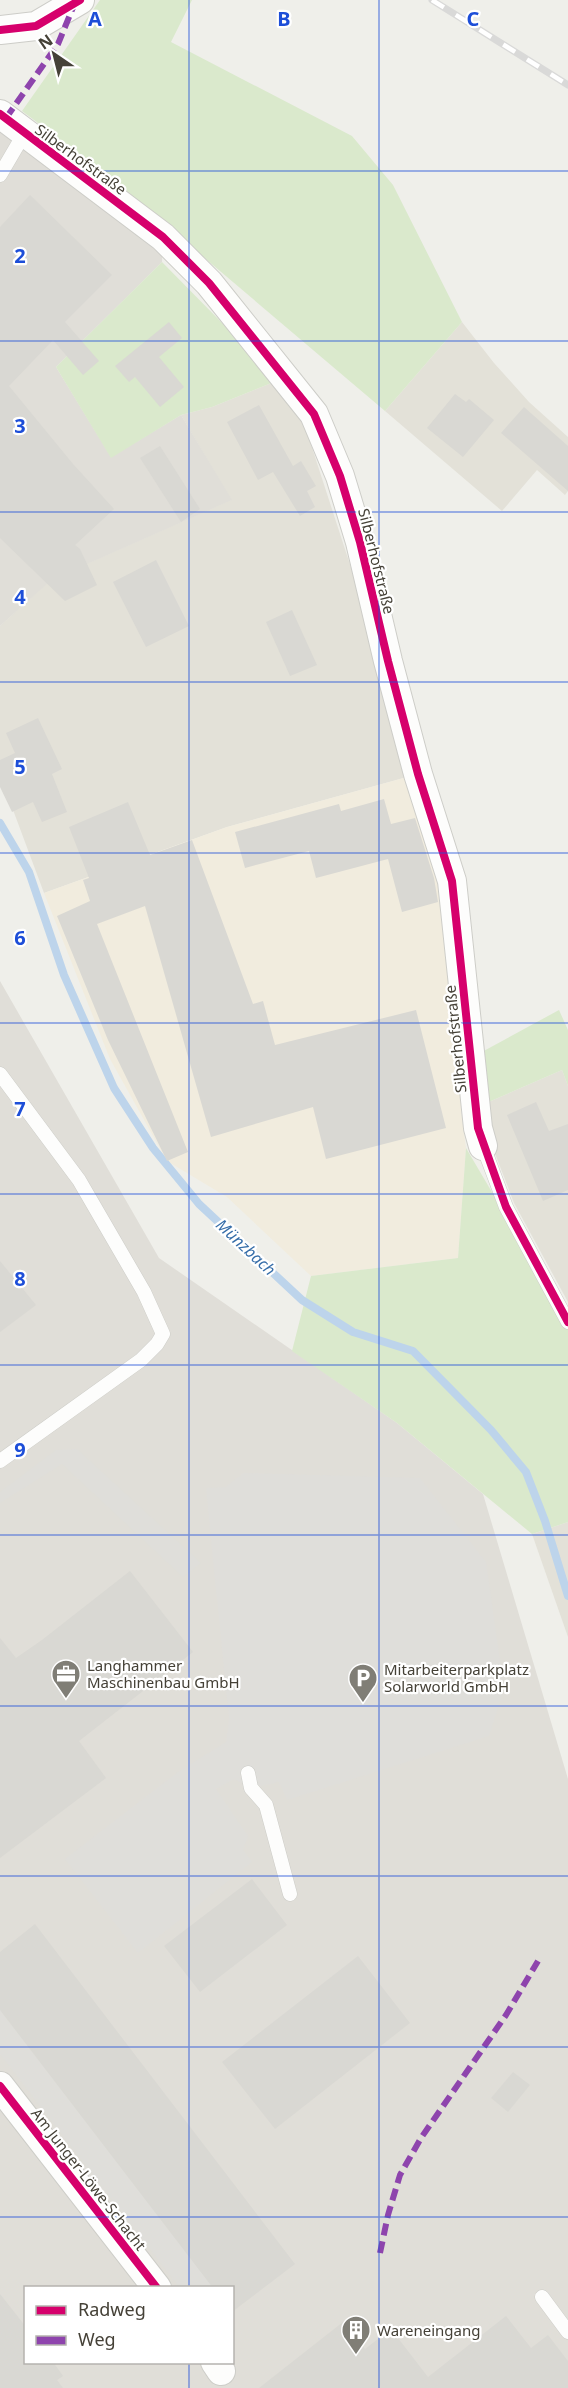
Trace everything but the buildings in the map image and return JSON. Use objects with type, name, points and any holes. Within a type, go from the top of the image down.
[{"type":"street","points":[[0,30],[36,26],[80,0]]},
{"type":"street","name":"Silberhofstraße","points":[[0,114],[162,237],[209,283],[314,414],[340,476],[360,542],[412,752],[452,881],[478,1128],[483,1146]]},
{"type":"street","name":"Am Junger-Löwe-Schacht","points":[[0,2086],[155,2286]]},
{"type":"lane","points":[[0,175],[24,134]]},
{"type":"lane","points":[[0,1074],[79,1180],[144,1292],[163,1335],[141,1360],[0,1461]]},
{"type":"lane","points":[[483,1146],[506,1207],[568,1322]]},
{"type":"lane","points":[[248,1773],[251,1788],[266,1804],[290,1894]]},
{"type":"lane","points":[[542,2297],[568,2332]]},
{"type":"shaded area","points":[[0,114],[163,237],[162,262],[56,367],[111,457],[181,415],[232,500],[51,580],[0,626]]},
{"type":"shaded area","points":[[462,322],[529,402],[568,437],[568,491],[565,495],[537,470],[502,511],[385,411]]},
{"type":"shaded area","points":[[274,382],[304,423],[418,774],[227,827],[44,893],[0,775],[0,626],[50,580],[231,500],[181,415],[212,407]]},
{"type":"shaded area","points":[[418,774],[452,881],[477,1110],[461,1111],[466,1148],[458,1258],[311,1276],[227,1197],[167,1161],[110,1059],[44,893],[227,827]]},
{"type":"shaded area","points":[[0,981],[159,1258],[397,1423],[483,1494],[568,1779],[568,2388],[0,2388]]},
{"type":"shaded area","points":[[562,1070],[568,1086],[568,1302],[514,1203],[489,1138],[484,1104]]},
{"type":"shaded area","points":[[77,1449],[201,1563],[183,1577],[62,1464],[0,1503],[0,1492],[56,1450]]},
{"type":"shaded area","name":"Mitarbeiterparkplatz Solarworld GmbH","points":[[243,1473],[420,1478],[486,1562],[504,1689],[489,1736],[287,1800],[279,1782],[251,1788],[234,1779],[216,1789],[248,1836],[243,1850],[252,1862],[138,1953],[65,1859],[178,1772],[226,1742],[229,1718],[206,1488],[226,1487]]},
{"type":"shaded area","points":[[568,1522],[568,1637],[532,1534]]},
{"type":"shaded area","points":[[0,2010],[212,2286],[178,2286],[0,2054]]},
{"type":"green space","points":[[100,0],[192,0],[171,42],[352,136],[393,185],[462,322],[385,411],[102,171],[22,111]]},
{"type":"green space","points":[[162,262],[230,331],[274,382],[212,407],[181,415],[111,458],[56,367]]},
{"type":"green space","points":[[559,1010],[568,1030],[568,1086],[562,1070],[484,1104],[480,1053]]},
{"type":"green space","points":[[466,1148],[568,1321],[568,1522],[532,1534],[397,1423],[292,1351],[311,1276],[458,1258]]},
{"type":"waterway","name":"Münzbach","points":[[0,823],[29,872],[64,975],[114,1088],[153,1148],[199,1204],[302,1300],[353,1332],[413,1351],[491,1430],[526,1472],[545,1521],[568,1596]]},
{"type":"railway","points":[[432,0],[568,85]]},
{"type":"marked path","points":[[6,118],[58,44],[74,5]]},
{"type":"marked path","points":[[380,2253],[400,2175],[421,2138],[506,2015],[538,1961]]},
{"type":"cycle path","points":[[0,30],[36,26],[80,0]]},
{"type":"cycle path","points":[[0,114],[163,237],[209,283],[314,414],[340,476],[360,542],[418,774],[452,881],[478,1128],[506,1207],[568,1322]]},
{"type":"cycle path","points":[[0,2086],[155,2286]]},
{"type":"place","name":"Langhammer Maschinenbau GmbH","points":[[66,1700]]},
{"type":"place","name":"Mitarbeiterparkplatz Solarworld GmbH","points":[[363,1704]]},
{"type":"place","name":"Wareneingang","points":[[356,2356]]}]
